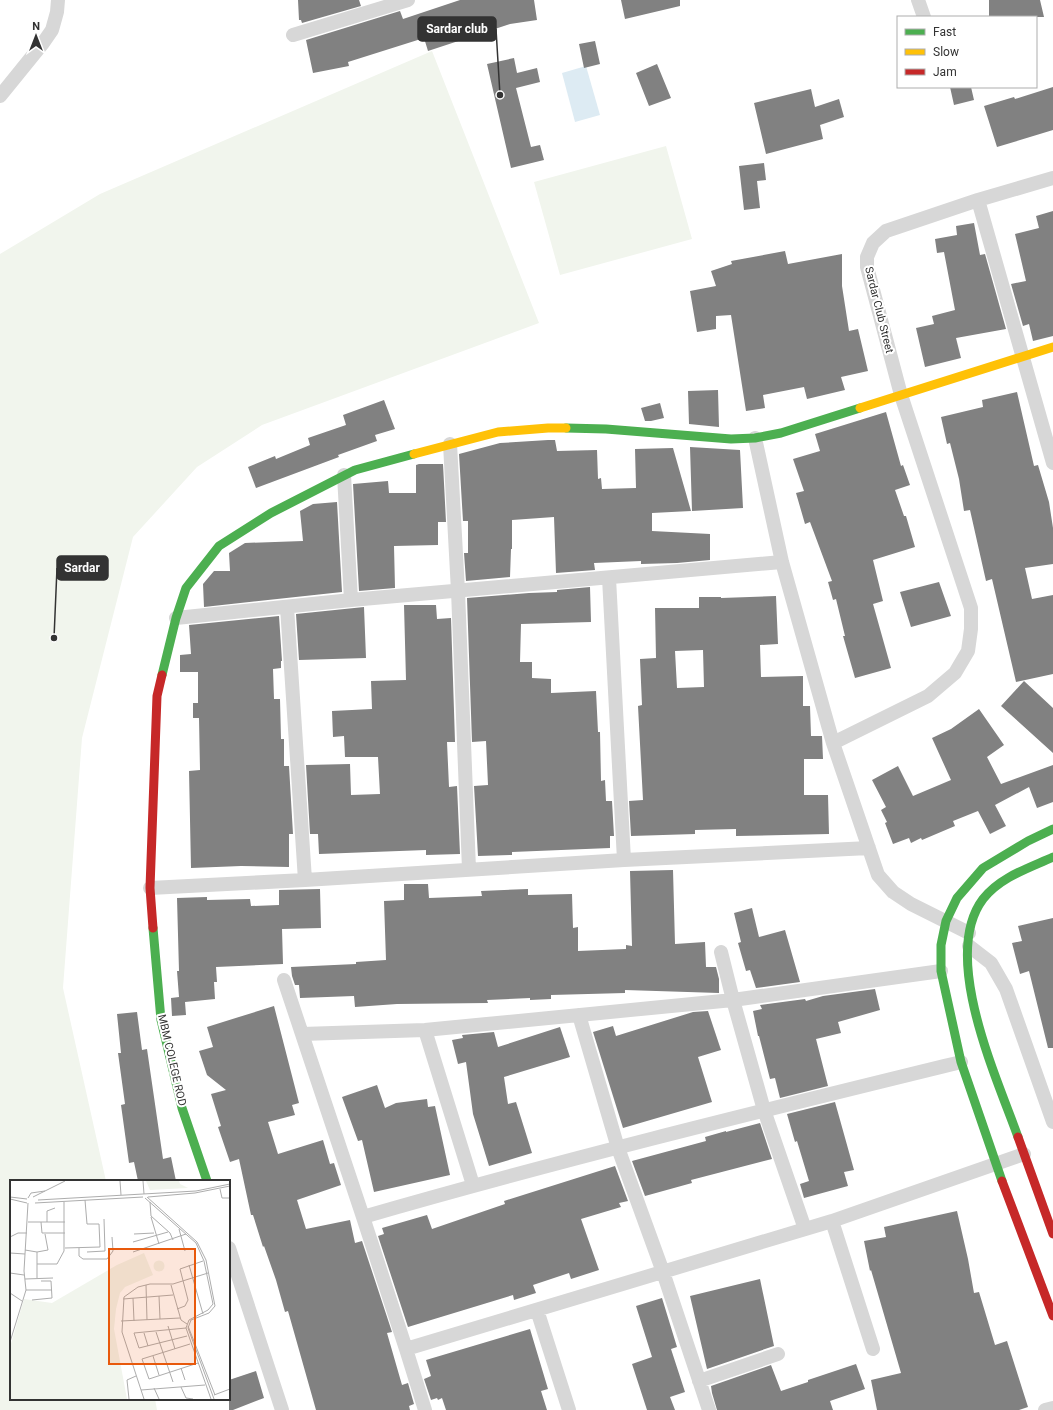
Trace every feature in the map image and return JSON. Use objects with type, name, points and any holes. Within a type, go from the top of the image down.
[{"type":"street","points":[[0,96],[52,30],[58,0]]},
{"type":"street","points":[[293,36],[408,0]]},
{"type":"street","points":[[918,0],[924,16]]},
{"type":"street","points":[[1053,178],[978,200],[1053,463]]},
{"type":"street","name":"Sardar Club Street","points":[[833,743],[928,696],[955,673],[968,651],[971,629],[971,608],[901,394],[867,267],[867,256],[874,243],[886,231],[978,200]]},
{"type":"street","name":"MBM COLEGE ROD","points":[[207,1180],[182,1108],[161,1020],[150,888],[157,696],[176,618],[186,588],[219,546],[271,512],[355,470],[498,432],[548,428],[606,429],[731,439],[755,438],[781,433],[1053,347]]},
{"type":"street","points":[[755,438],[782,562],[833,743],[878,875],[893,892],[911,904],[946,921],[969,940],[991,963],[1006,989],[1053,1122]]},
{"type":"street","points":[[450,444],[458,591],[469,869]]},
{"type":"street","points":[[344,475],[351,600]]},
{"type":"street","points":[[176,618],[351,600],[782,562]]},
{"type":"street","points":[[610,578],[624,860]]},
{"type":"street","points":[[287,607],[305,880]]},
{"type":"street","points":[[1053,829],[1028,841],[983,868],[958,898],[946,921],[941,945],[940,971],[961,1062],[995,1164],[1053,1316]]},
{"type":"street","points":[[150,888],[624,860],[869,848]]},
{"type":"street","points":[[1052,1228],[982,1036],[973,1000],[968,968],[969,940],[977,909],[991,890],[1005,878],[1053,857]]},
{"type":"street","points":[[721,952],[764,1110],[805,1229]]},
{"type":"street","points":[[302,1034],[425,1030],[733,1000],[940,971]]},
{"type":"street","points":[[284,980],[425,1410]]},
{"type":"street","points":[[579,1015],[618,1148],[663,1272],[709,1410]]},
{"type":"street","points":[[425,1030],[474,1185]]},
{"type":"street","points":[[362,1217],[474,1185],[764,1110],[961,1062]]},
{"type":"street","points":[[406,1349],[805,1229],[1024,1154]]},
{"type":"street","points":[[832,1220],[874,1349]]},
{"type":"street","points":[[230,1251],[282,1410]]},
{"type":"street","points":[[537,1310],[569,1410]]},
{"type":"street","points":[[699,1381],[778,1354]]},
{"type":"street","points":[[1045,1410],[1053,1408]]},
{"type":"shaded area","points":[[432,51],[539,323],[262,425],[197,467],[133,537],[82,738],[63,988],[106,1180],[10,1180],[10,1400],[155,1400],[157,1410],[0,1410],[0,254],[100,194]]},
{"type":"shaded area","points":[[586,66],[600,115],[575,122],[562,73]]},
{"type":"shaded area","points":[[666,146],[692,239],[560,275],[534,182]]},
{"type":"building","points":[[298,0],[359,0],[361,6],[302,23],[301,20],[299,20]]},
{"type":"building","points":[[460,0],[534,0],[537,20],[510,24],[428,51],[424,38],[348,62],[349,66],[313,73],[306,40],[400,11],[403,19]]},
{"type":"building","points":[[621,0],[680,0],[680,6],[625,19]]},
{"type":"building","points":[[989,0],[1040,0],[1044,17],[1037,16],[989,16]]},
{"type":"building","points":[[595,41],[600,64],[584,68],[579,44]]},
{"type":"building","points":[[514,58],[517,73],[537,68],[540,82],[516,88],[531,147],[540,145],[544,160],[511,168],[487,64]]},
{"type":"building","points":[[657,64],[671,98],[649,106],[636,73]]},
{"type":"building","points":[[1053,87],[1053,130],[997,147],[984,106],[1014,97],[1015,99]]},
{"type":"building","points":[[950,88],[971,88],[974,100],[954,105]]},
{"type":"building","points":[[811,89],[815,107],[839,99],[844,117],[820,125],[823,139],[766,154],[754,103]]},
{"type":"building","points":[[764,163],[766,180],[757,181],[760,208],[744,210],[739,166]]},
{"type":"building","points":[[1053,211],[1053,336],[1033,341],[1029,324],[1023,326],[1011,284],[1026,281],[1015,234],[1039,228],[1036,216]]},
{"type":"building","points":[[974,223],[980,255],[985,254],[1006,329],[956,338],[961,358],[925,367],[916,328],[934,324],[932,316],[955,310],[944,252],[937,253],[935,239],[957,235],[956,226]]},
{"type":"building","points":[[785,251],[788,264],[842,254],[842,286],[849,331],[858,329],[868,371],[841,377],[845,390],[807,399],[804,387],[763,395],[765,408],[746,411],[731,315],[716,316],[716,329],[697,332],[690,291],[716,286],[711,271],[732,264],[731,261]]},
{"type":"building","points":[[718,390],[719,427],[689,424],[688,391]]},
{"type":"building","points":[[1017,392],[1034,466],[1038,465],[1049,502],[1053,528],[1053,564],[1025,568],[1032,599],[1053,595],[1053,674],[1016,682],[992,579],[986,581],[970,510],[964,511],[959,479],[950,443],[947,444],[941,417],[983,407],[982,400]]},
{"type":"building","points":[[384,400],[395,429],[375,435],[377,441],[256,488],[248,467],[275,456],[276,459],[310,445],[308,438],[346,425],[343,415]]},
{"type":"building","points":[[660,403],[664,418],[645,421],[641,408]]},
{"type":"building","points":[[886,412],[901,466],[903,465],[910,485],[895,490],[904,516],[906,516],[915,547],[873,560],[883,601],[873,604],[891,668],[855,678],[843,636],[845,636],[836,599],[833,600],[828,582],[832,581],[810,522],[805,524],[796,493],[804,491],[793,459],[820,451],[815,434]]},
{"type":"building","points":[[555,440],[557,451],[597,450],[598,479],[601,478],[602,489],[636,488],[635,449],[673,448],[691,511],[652,513],[652,531],[710,534],[710,560],[641,564],[641,561],[594,563],[595,570],[556,573],[554,517],[512,520],[510,577],[466,581],[464,553],[468,553],[468,521],[463,521],[459,454],[500,443]]},
{"type":"building","points":[[690,447],[740,450],[743,508],[692,511]]},
{"type":"building","points":[[443,464],[446,522],[438,522],[438,545],[394,546],[395,588],[359,591],[353,484],[388,481],[389,493],[416,493],[416,465]]},
{"type":"building","points":[[337,502],[342,592],[204,607],[203,584],[214,571],[230,571],[229,553],[245,543],[303,541],[300,511],[313,504]]},
{"type":"building","points":[[939,582],[951,616],[911,627],[900,592]]},
{"type":"building","points":[[590,587],[591,622],[521,624],[520,662],[532,662],[532,678],[551,679],[551,693],[596,691],[598,732],[600,732],[601,781],[605,780],[606,801],[612,801],[614,836],[610,836],[610,848],[512,852],[512,855],[478,856],[474,786],[488,785],[486,741],[472,742],[467,598],[557,592],[557,590]]},
{"type":"building","points":[[776,596],[778,644],[760,645],[761,677],[803,676],[803,706],[810,706],[811,736],[822,736],[823,759],[804,759],[804,795],[828,795],[829,834],[736,836],[736,829],[695,830],[695,834],[631,836],[629,801],[643,800],[638,706],[642,705],[640,659],[656,658],[655,608],[699,608],[699,597],[721,598]],"holes":[[[703,650],[704,687],[677,688],[675,651]]]},
{"type":"building","points":[[404,605],[436,605],[437,619],[451,618],[455,742],[447,742],[449,787],[457,786],[460,854],[426,855],[426,850],[319,854],[318,834],[310,834],[306,765],[350,764],[351,795],[380,794],[378,757],[345,757],[344,736],[333,737],[332,711],[372,709],[371,681],[406,680]]},
{"type":"building","points":[[364,607],[366,658],[299,660],[296,614]]},
{"type":"building","points":[[279,616],[282,661],[281,668],[273,669],[274,699],[280,699],[281,739],[284,739],[284,766],[289,766],[293,834],[289,834],[289,867],[241,866],[191,868],[189,771],[200,770],[199,718],[193,718],[193,703],[198,703],[198,672],[180,672],[180,655],[191,654],[189,625]]},
{"type":"building","points":[[1024,681],[1053,708],[1053,753],[1001,706]]},
{"type":"building","points":[[979,709],[1004,745],[987,757],[1001,784],[1053,765],[1053,802],[1037,808],[1029,787],[995,805],[1006,826],[990,834],[978,811],[953,821],[955,826],[922,840],[921,838],[911,843],[909,838],[893,844],[885,823],[887,822],[881,810],[886,807],[872,780],[898,766],[913,796],[951,780],[932,738],[951,729]]},
{"type":"building","points":[[673,870],[675,944],[705,942],[706,967],[716,967],[719,979],[719,993],[625,990],[625,993],[551,995],[551,999],[530,1000],[530,998],[487,1000],[488,1003],[397,1004],[355,1007],[354,996],[300,998],[299,985],[295,985],[292,976],[291,967],[356,964],[356,962],[386,960],[384,901],[404,900],[404,884],[428,884],[429,898],[482,896],[481,891],[528,889],[528,895],[572,894],[573,928],[578,927],[578,951],[626,949],[626,945],[632,946],[630,871]]},
{"type":"building","points":[[320,889],[321,928],[282,929],[283,964],[216,967],[217,982],[214,982],[215,999],[185,1002],[186,1015],[172,1016],[171,998],[179,997],[177,971],[179,971],[177,898],[207,897],[207,900],[250,899],[251,906],[279,905],[279,890]]},
{"type":"building","points":[[752,908],[759,937],[785,930],[800,982],[756,988],[750,970],[746,971],[738,943],[741,942],[734,913]]},
{"type":"building","points":[[1053,918],[1053,1048],[1048,1048],[1029,971],[1020,974],[1012,943],[1022,941],[1018,926]]},
{"type":"building","points":[[875,989],[880,1010],[838,1022],[841,1033],[816,1039],[828,1086],[780,1098],[775,1078],[770,1079],[758,1036],[753,1011],[762,1009],[760,1005],[805,999],[806,1001],[823,996]]},
{"type":"building","points":[[274,1006],[299,1103],[292,1105],[295,1115],[268,1122],[278,1154],[323,1140],[330,1164],[334,1163],[341,1185],[297,1200],[306,1229],[350,1220],[355,1243],[362,1241],[392,1332],[387,1333],[402,1385],[408,1383],[414,1404],[409,1406],[410,1410],[316,1410],[288,1311],[285,1312],[276,1280],[264,1246],[263,1247],[253,1215],[251,1215],[239,1159],[230,1162],[218,1127],[221,1126],[211,1094],[226,1090],[207,1075],[199,1051],[213,1047],[207,1027]]},
{"type":"building","points":[[708,1011],[721,1050],[698,1057],[712,1102],[623,1128],[593,1032],[613,1026],[616,1036],[693,1012]]},
{"type":"building","points":[[137,1012],[142,1050],[147,1049],[163,1159],[171,1157],[176,1180],[138,1180],[134,1162],[129,1163],[121,1105],[125,1104],[118,1053],[121,1053],[117,1014]]},
{"type":"building","points":[[560,1027],[570,1057],[504,1077],[508,1104],[516,1102],[532,1153],[489,1166],[473,1114],[466,1062],[458,1064],[452,1040],[463,1038],[462,1035],[494,1032],[498,1047]]},
{"type":"building","points":[[377,1085],[385,1108],[396,1103],[427,1099],[428,1107],[435,1106],[450,1175],[374,1192],[362,1140],[358,1141],[342,1097]]},
{"type":"building","points":[[835,1102],[854,1170],[844,1172],[848,1186],[804,1198],[800,1184],[809,1181],[787,1114]]},
{"type":"building","points":[[760,1123],[772,1159],[691,1180],[692,1183],[645,1196],[632,1161],[706,1141],[705,1137]]},
{"type":"building","points":[[615,1166],[628,1201],[619,1203],[621,1207],[581,1219],[599,1270],[571,1279],[569,1273],[533,1285],[536,1293],[514,1300],[513,1295],[408,1327],[378,1236],[384,1234],[382,1228],[427,1215],[432,1229],[505,1204],[504,1201]]},
{"type":"building","points":[[957,1211],[974,1293],[979,1292],[995,1345],[1007,1341],[1028,1407],[1019,1410],[877,1410],[871,1380],[901,1373],[871,1270],[870,1271],[864,1241],[886,1237],[884,1227]]},
{"type":"building","points":[[760,1279],[774,1346],[707,1369],[690,1296]]},
{"type":"building","points":[[662,1298],[677,1347],[671,1349],[685,1392],[670,1397],[675,1410],[647,1410],[632,1364],[652,1357],[636,1306]]},
{"type":"building","points":[[530,1329],[548,1389],[541,1391],[547,1410],[446,1410],[442,1398],[438,1400],[437,1398],[431,1400],[424,1379],[431,1376],[426,1360]]},
{"type":"building","points":[[856,1364],[865,1389],[830,1401],[833,1410],[717,1410],[712,1393],[711,1386],[771,1365],[781,1391],[808,1382],[808,1380]]},
{"type":"building","points":[[256,1371],[264,1398],[233,1410],[229,1410],[230,1380]]},
{"type":"traffic: fast","points":[[566,428],[606,429],[731,439],[755,438],[781,433],[860,408]]},
{"type":"traffic: fast","points":[[162,675],[176,618],[186,588],[219,546],[271,513],[355,470],[414,454]]},
{"type":"traffic: fast","points":[[1002,1181],[961,1062],[941,971],[941,945],[946,921],[957,898],[983,868],[1028,841],[1053,829]]},
{"type":"traffic: fast","points":[[1018,1137],[986,1051],[976,1017],[970,984],[967,952],[971,923],[983,899],[990,891],[1015,874],[1053,857]]},
{"type":"traffic: fast","points":[[153,928],[161,1020],[182,1108],[207,1180]]},
{"type":"traffic: slow","points":[[860,408],[1053,347]]},
{"type":"traffic: slow","points":[[414,454],[498,432],[566,428]]},
{"type":"traffic: jam","points":[[153,928],[150,888],[157,696],[162,675]]},
{"type":"traffic: jam","points":[[1018,1137],[1053,1234]]},
{"type":"traffic: jam","points":[[1002,1181],[1053,1316]]},
{"type":"place","name":"Sardar club","points":[[500,95]]},
{"type":"place","name":"Sardar","points":[[54,638]]}]
